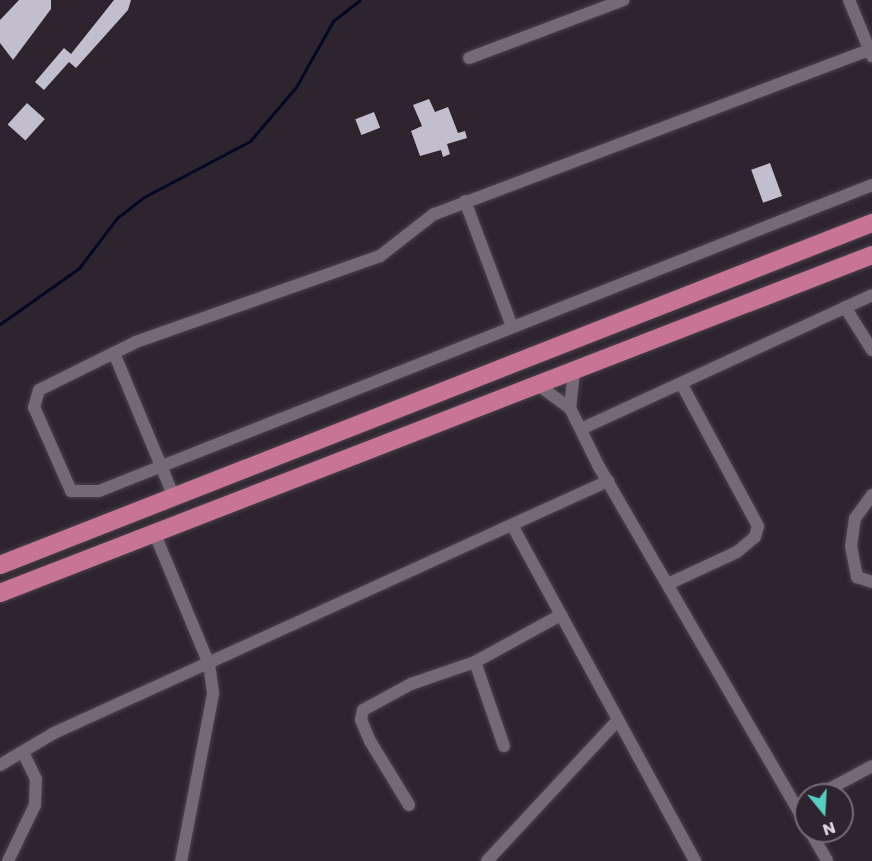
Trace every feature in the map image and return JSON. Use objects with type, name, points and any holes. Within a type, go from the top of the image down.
[{"type":"highway","points":[[0,566],[872,223]]},
{"type":"highway","points":[[0,593],[872,255]]},
{"type":"street","points":[[469,58],[623,0]]},
{"type":"street","points":[[849,0],[871,53],[465,201],[420,220],[380,256],[114,353],[39,390],[34,407],[71,491],[99,491],[511,324],[872,185]]},
{"type":"street","points":[[465,201],[511,324]]},
{"type":"street","points":[[580,429],[872,295]]},
{"type":"street","points":[[845,307],[872,350]]},
{"type":"street","points":[[114,353],[174,497]]},
{"type":"street","points":[[570,408],[574,370]]},
{"type":"street","points":[[668,584],[737,552],[755,537],[759,526],[681,383]]},
{"type":"street","points":[[538,385],[570,408],[608,481],[794,793]]},
{"type":"street","points":[[0,765],[24,754],[54,733],[608,481]]},
{"type":"street","points":[[872,495],[855,518],[851,546],[857,577],[872,582]]},
{"type":"street","points":[[512,525],[695,861]]},
{"type":"street","points":[[154,532],[209,664],[207,743],[181,861]]},
{"type":"street","points":[[409,805],[360,715],[411,684],[475,662],[561,615]]},
{"type":"street","points":[[475,662],[504,746]]},
{"type":"street","points":[[487,861],[618,720]]},
{"type":"street","points":[[8,861],[35,805],[36,779],[24,754]]},
{"type":"street","points":[[840,783],[872,766]]},
{"type":"street","points":[[817,843],[827,861]]},
{"type":"building","points":[[19,0],[51,0],[51,9],[13,60],[0,43],[0,20]]},
{"type":"building","points":[[114,0],[131,0],[128,10],[76,68],[69,62],[44,90],[35,82],[64,48],[71,54]]},
{"type":"building","points":[[429,99],[435,112],[448,107],[458,133],[465,131],[467,138],[447,144],[450,154],[443,157],[441,150],[420,156],[411,131],[422,126],[413,105]]},
{"type":"building","points":[[27,103],[45,119],[25,141],[8,125]]},
{"type":"building","points":[[374,112],[380,128],[361,135],[355,119]]},
{"type":"building","points":[[770,163],[782,196],[763,203],[751,170]]},
{"type":"waterway","points":[[0,324],[79,268],[117,218],[144,197],[250,141],[296,87],[333,21],[360,0]]}]
